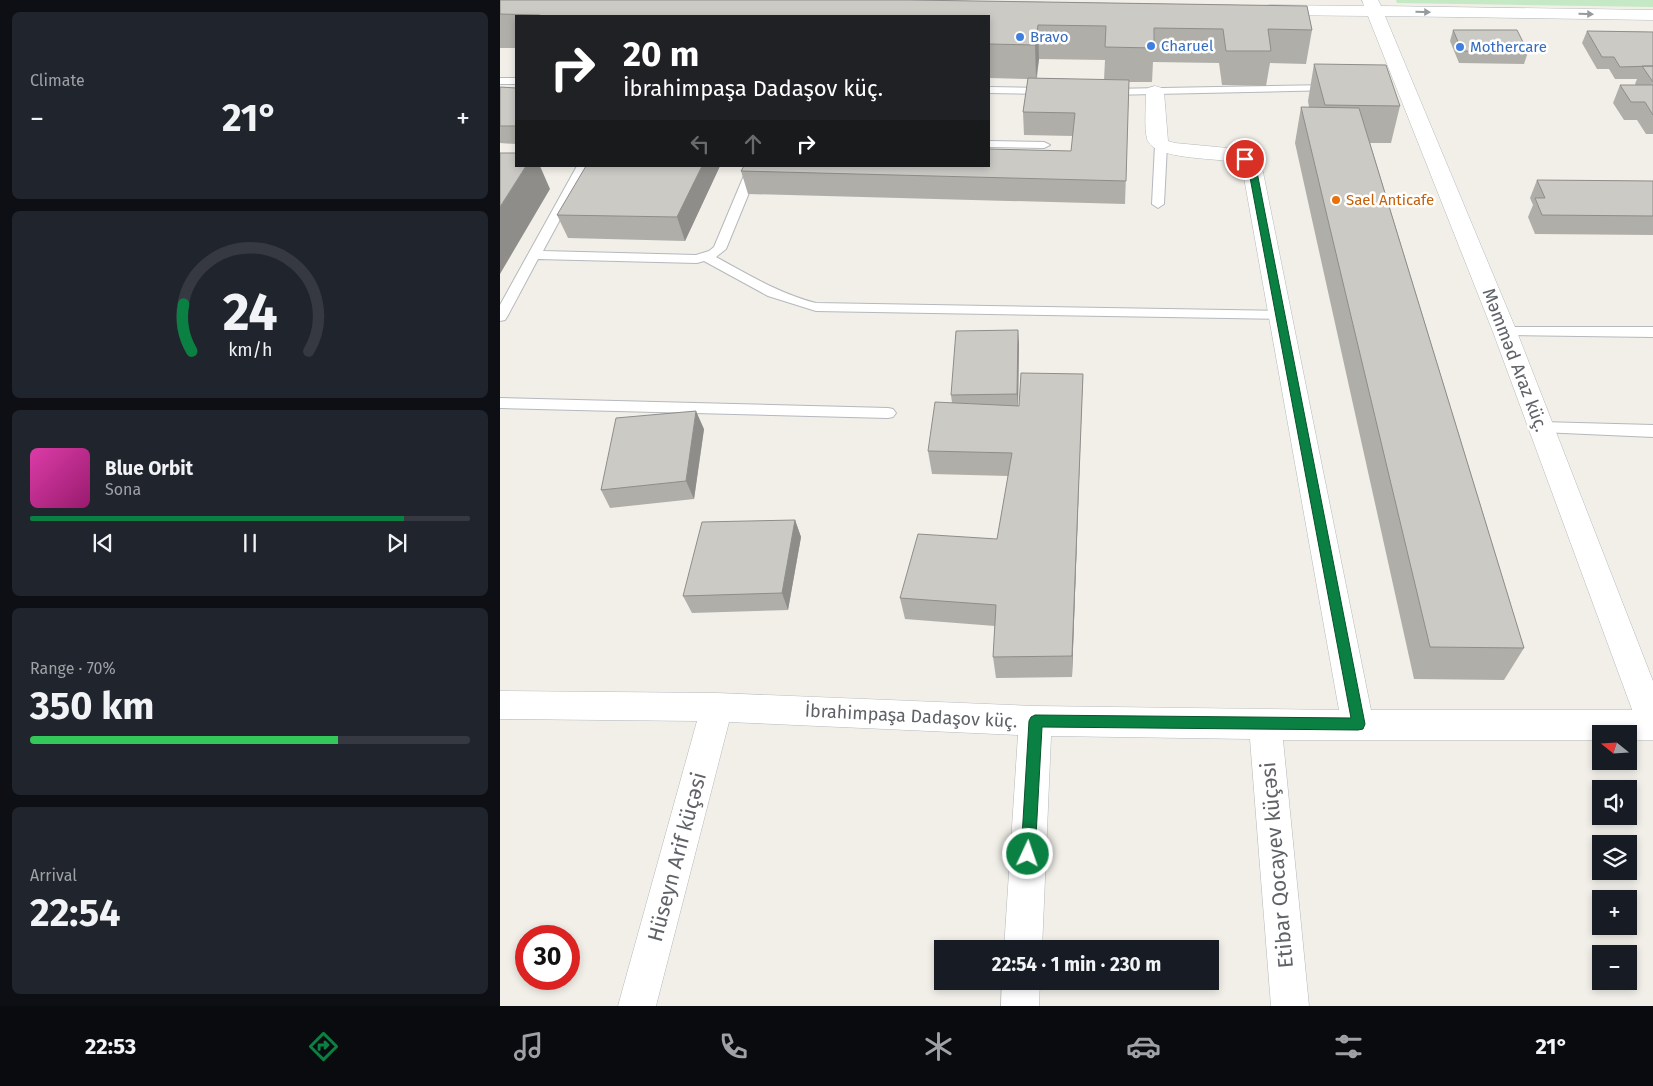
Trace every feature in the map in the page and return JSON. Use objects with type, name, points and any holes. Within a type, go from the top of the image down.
[{"type":"street","points":[[1255,9],[1372,6],[1653,15]]},
{"type":"street","name":"Məmməd Araz küç.","points":[[1372,6],[1400,86],[1504,332],[1653,724]]},
{"type":"street","points":[[1155,92],[1157,139],[1161,145],[1173,150],[1228,154],[1245,159],[1253,172],[1358,724]]},
{"type":"street","name":"İbrahimpaşa Dadaşov küç.","points":[[500,705],[717,707],[1035,721],[1265,725],[1653,724]]},
{"type":"street","name":"Hüseyn Arif küçəsi","points":[[637,1006],[717,707]]},
{"type":"street","points":[[1023,940],[1035,721]]},
{"type":"street","name":"Etibar Qocayev küçəsi","points":[[1265,725],[1290,1006]]},
{"type":"street","points":[[1020,1006],[1021,990]]},
{"type":"lane","points":[[500,81],[515,81]]},
{"type":"lane","points":[[1096,91],[1155,92],[1346,88]]},
{"type":"lane","points":[[990,90],[1057,91]]},
{"type":"lane","points":[[990,144],[1044,145]]},
{"type":"lane","points":[[1158,204],[1161,145]]},
{"type":"lane","points":[[500,317],[582,167]]},
{"type":"lane","points":[[534,255],[706,257],[714,254],[723,244],[754,167]]},
{"type":"lane","points":[[706,257],[775,295],[796,303],[816,307],[1280,315]]},
{"type":"lane","points":[[1504,332],[1653,332]]},
{"type":"lane","points":[[500,403],[888,413]]},
{"type":"lane","points":[[1541,427],[1653,431]]},
{"type":"green space","points":[[1396,0],[1653,0],[1653,7],[1397,3]]},
{"type":"building","points":[[500,0],[910,0],[1307,6],[1312,30],[1268,29],[1271,51],[1226,51],[1223,29],[1154,28],[1154,48],[1105,47],[1106,26],[1038,25],[1035,45],[990,44],[990,15],[500,14]]},
{"type":"building","points":[[1453,30],[1517,30],[1528,52],[1462,51]]},
{"type":"building","points":[[1587,31],[1653,32],[1653,66],[1620,67],[1614,57],[1602,57]]},
{"type":"building","points":[[1314,64],[1386,65],[1400,106],[1325,105]]},
{"type":"building","points":[[1642,66],[1653,66],[1653,82]]},
{"type":"building","points":[[1028,78],[1129,80],[1126,181],[741,171],[743,167],[990,167],[990,149],[1071,151],[1075,113],[1023,112]]},
{"type":"building","points":[[1620,85],[1653,85],[1653,115],[1645,102],[1631,102]]},
{"type":"building","points":[[500,87],[515,88],[515,126],[500,126]]},
{"type":"building","points":[[1301,107],[1359,108],[1524,648],[1430,647]]},
{"type":"building","points":[[500,153],[515,153],[515,167],[525,167],[500,207]]},
{"type":"building","points":[[585,167],[702,167],[677,217],[557,215]]},
{"type":"building","points":[[1537,180],[1653,181],[1653,216],[1542,215],[1535,198],[1545,198]]},
{"type":"building","points":[[1018,330],[1017,394],[951,395],[956,331]]},
{"type":"building","points":[[1021,373],[1083,374],[1072,656],[993,657],[996,605],[900,598],[918,534],[997,539],[1012,453],[928,451],[935,402],[1019,406]]},
{"type":"building","points":[[696,411],[686,481],[601,490],[616,418]]},
{"type":"building","points":[[795,520],[782,593],[683,596],[702,522]]},
{"type":"place","name":"Bravo","points":[[1020,37]]},
{"type":"place","name":"Charuel","points":[[1151,46]]},
{"type":"place","name":"Mothercare","points":[[1460,47]]},
{"type":"place","name":"Sael Anticafe","points":[[1336,200]]},
{"type":"route","points":[[1028,854],[1035,721],[1265,725],[1358,724],[1253,172],[1245,159]]}]
